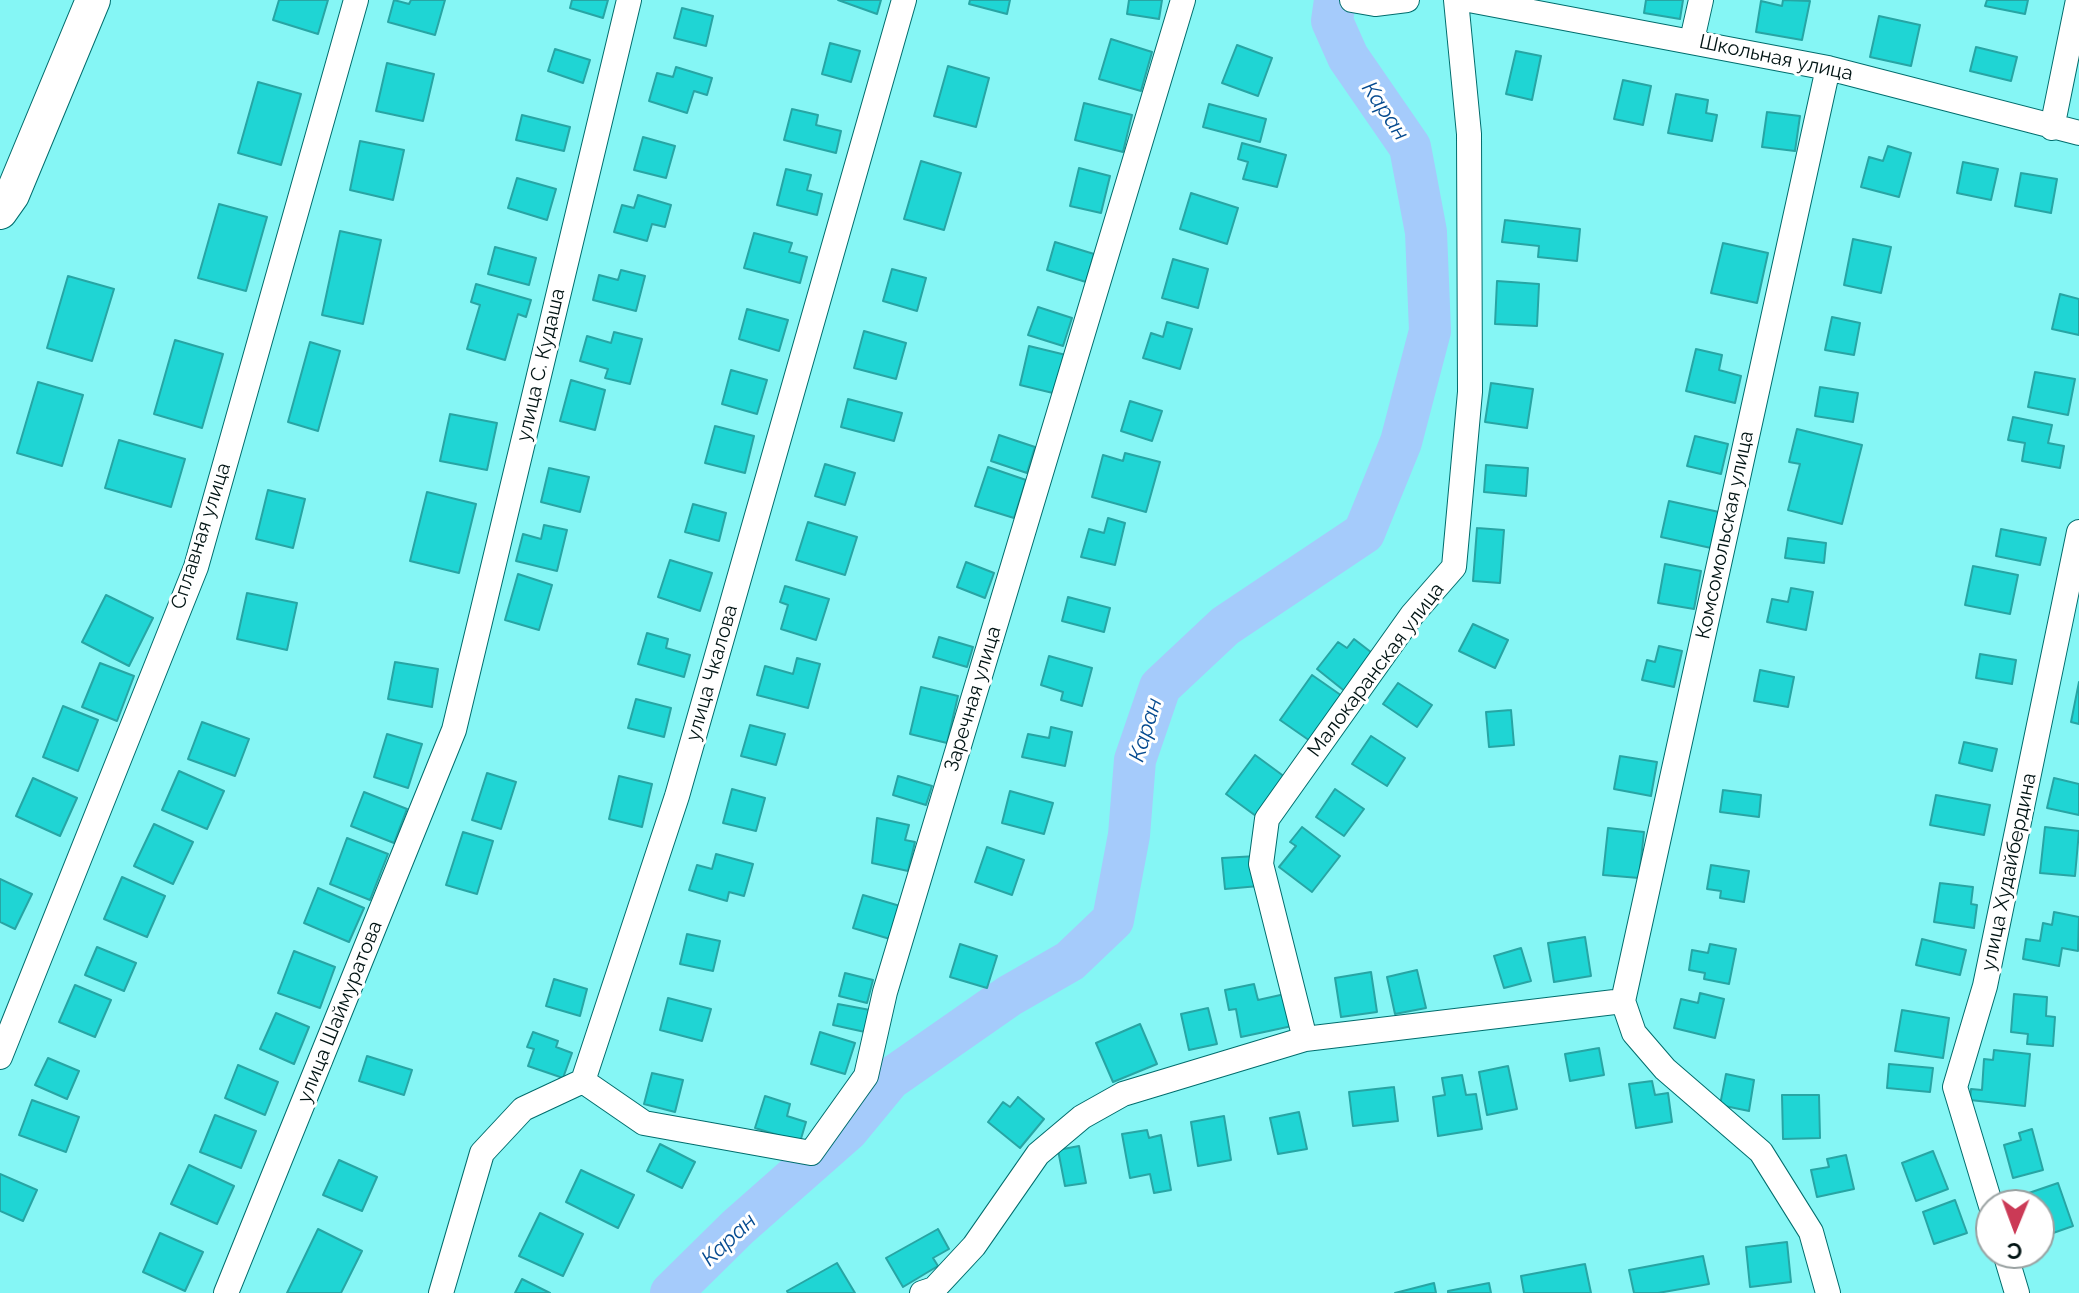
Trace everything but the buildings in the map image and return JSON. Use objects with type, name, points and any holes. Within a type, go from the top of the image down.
[{"type":"main road","points":[[0,212],[12,195],[93,0]]},
{"type":"street","name":"Сплавная улица","points":[[0,1057],[196,567],[356,0]]},
{"type":"street","name":"улица С. Кудаша","points":[[454,730],[629,0]]},
{"type":"street","name":"улица Чкалова","points":[[583,1081],[677,796],[904,0]]},
{"type":"street","name":"Заречная улица","points":[[583,1081],[644,1123],[811,1153],[866,1076],[885,992],[1183,0]]},
{"type":"street","points":[[1364,2],[1407,0]]},
{"type":"street","name":"Малокаранская улица","points":[[1305,1039],[1261,864],[1267,819],[1412,615],[1454,567],[1470,392],[1469,134],[1456,0]]},
{"type":"street","name":"Школьная улица","points":[[1469,0],[1828,68],[2079,133]]},
{"type":"street","points":[[1692,40],[1701,0]]},
{"type":"street","points":[[2052,128],[2078,0]]},
{"type":"street","name":"Комсомольская улица","points":[[1623,1001],[1828,68]]},
{"type":"street","name":"улица Худайбердина","points":[[1986,1189],[1955,1087],[1985,986],[2079,532]]},
{"type":"street","name":"улица Шаймуратова","points":[[226,1293],[454,730]]},
{"type":"street","points":[[922,1293],[934,1289],[974,1246],[1038,1154],[1082,1117],[1123,1094],[1305,1039],[1623,1001],[1634,1033],[1665,1069],[1761,1152],[1811,1232],[1828,1293]]},
{"type":"street","points":[[441,1293],[482,1153],[523,1109],[583,1081]]},
{"type":"street","points":[[2010,1269],[2017,1293]]},
{"type":"waterway","name":"Каран","points":[[671,1293],[738,1227],[848,1130],[890,1079],[1009,996],[1070,961],[1113,920],[1129,835],[1135,760],[1160,687],[1225,626],[1364,533],[1401,442],[1430,331],[1426,232],[1410,147],[1348,57],[1332,21],[1335,0]]}]
